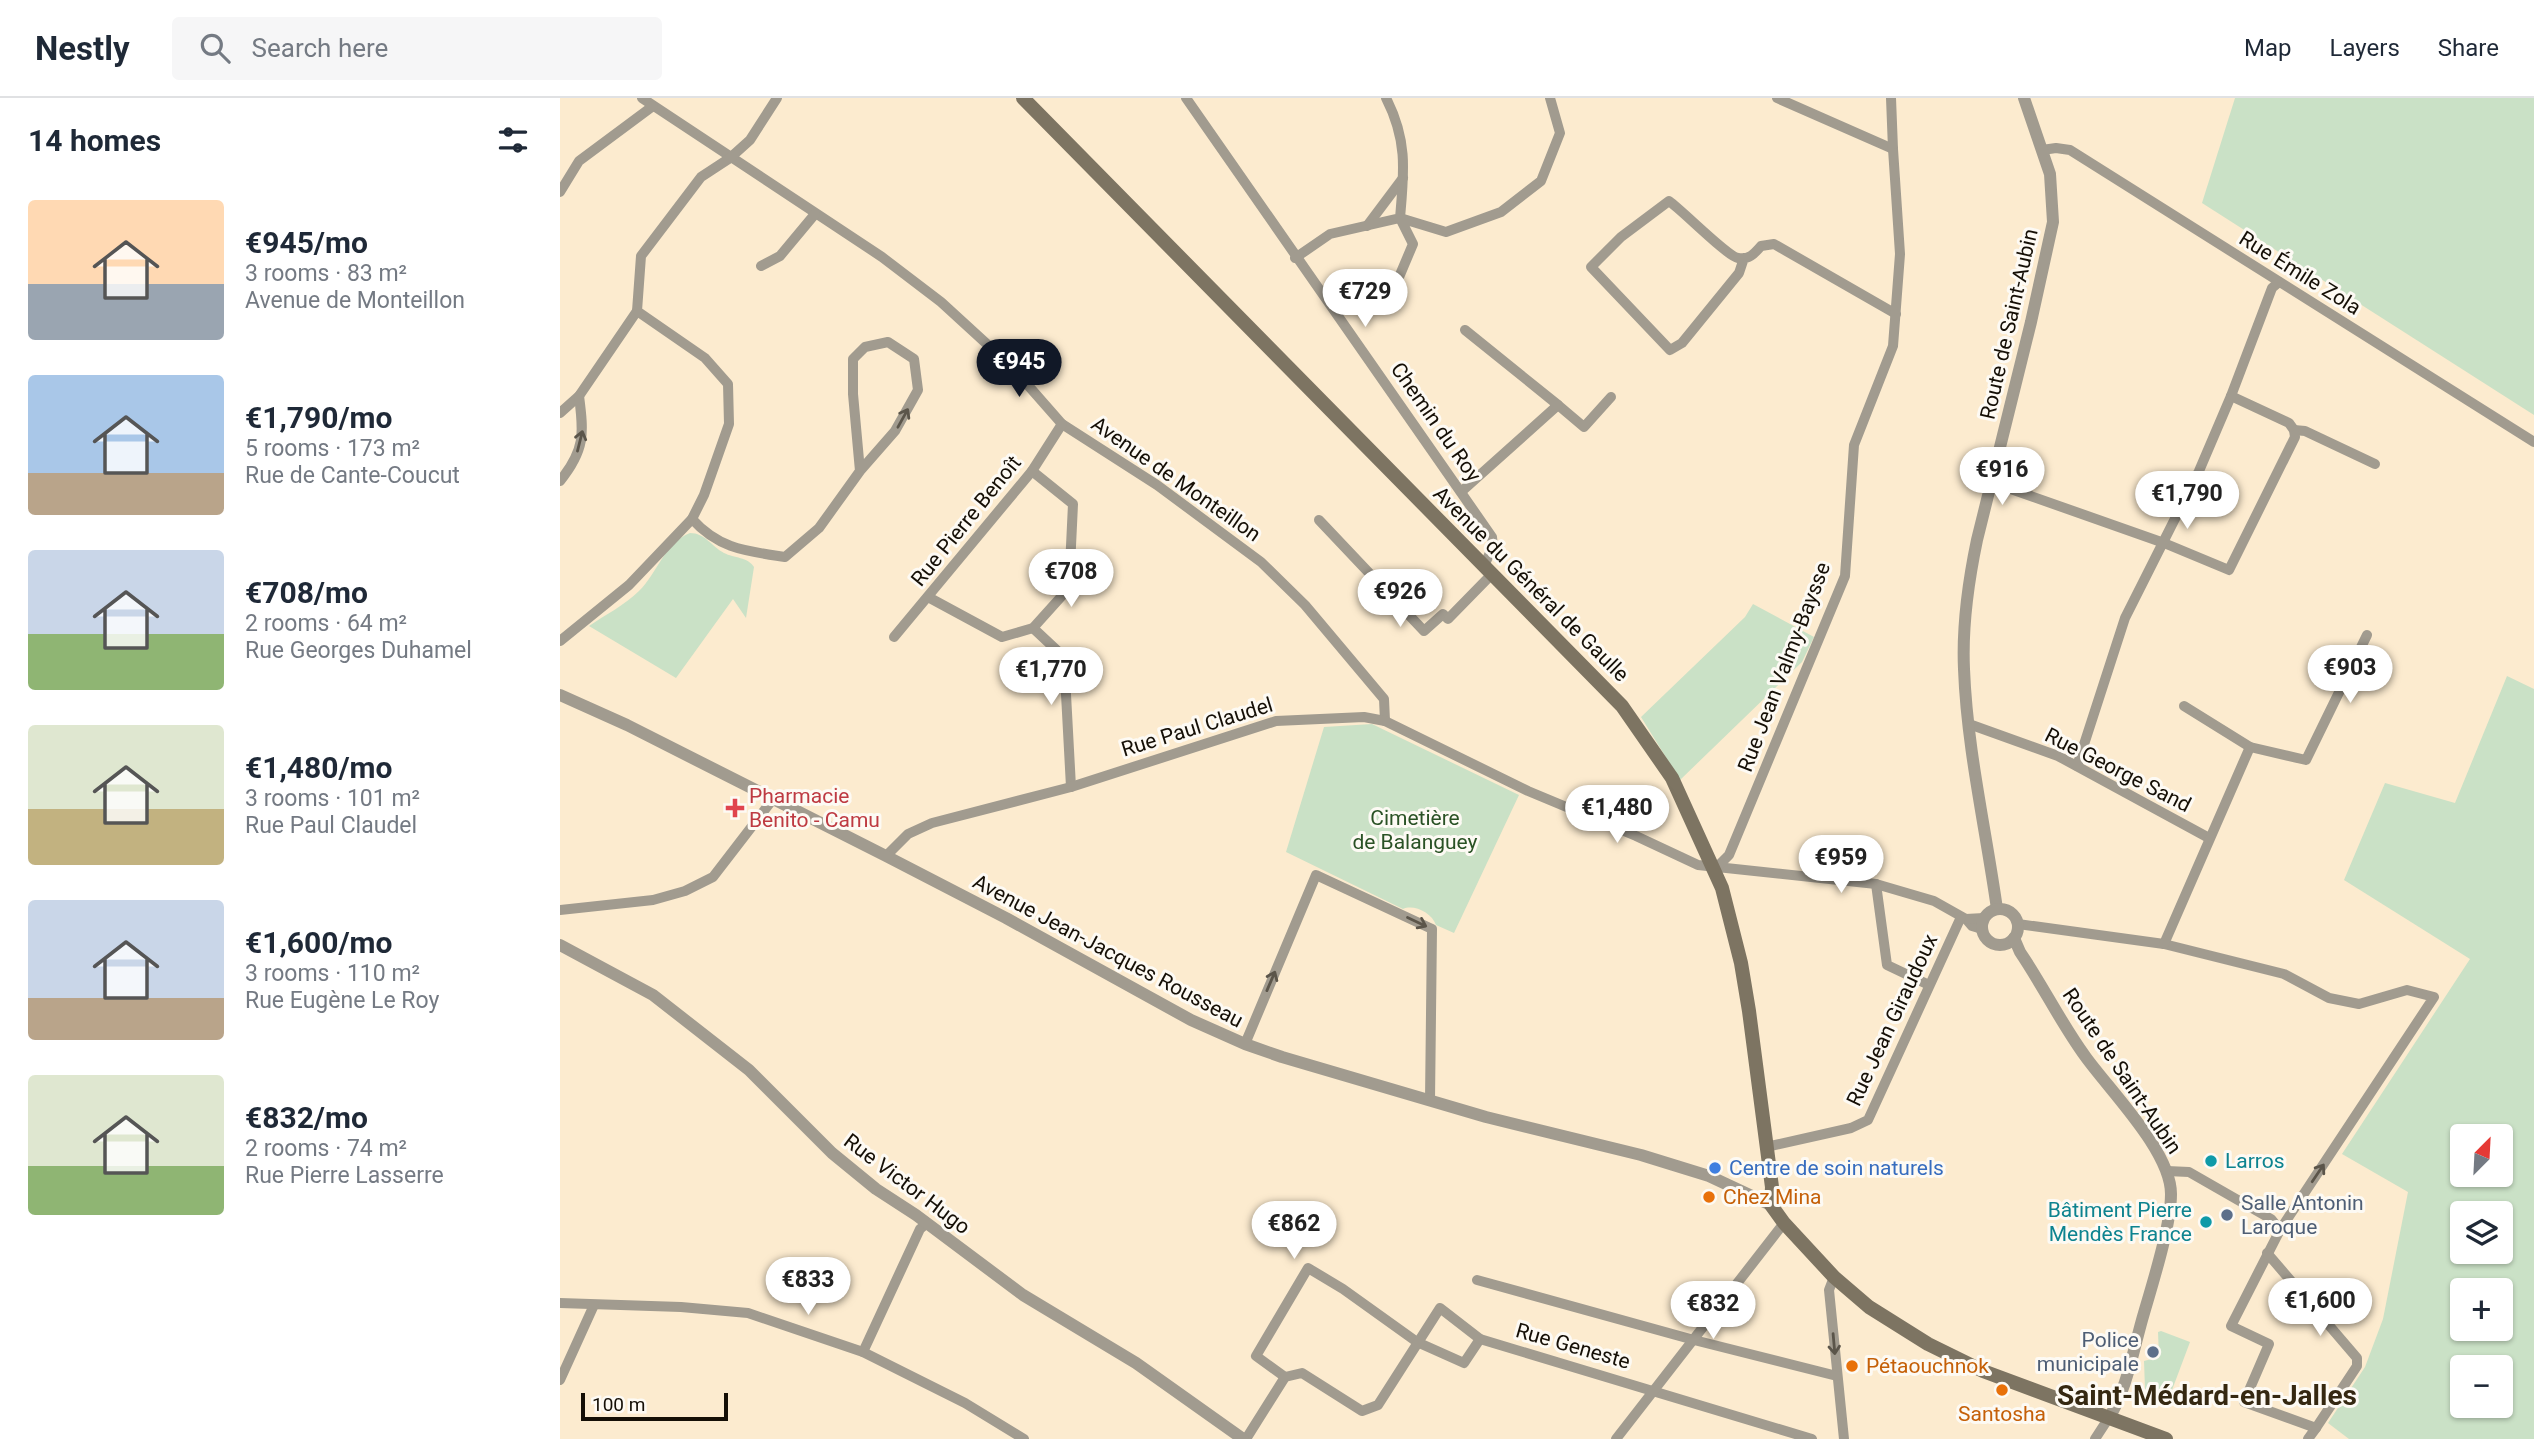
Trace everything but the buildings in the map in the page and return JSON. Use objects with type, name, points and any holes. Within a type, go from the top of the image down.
[{"type":"main road","name":"Avenue du Général de Gaulle","points":[[1023,98],[1622,706],[1672,778],[1715,869],[1730,915],[1741,965],[1772,1187],[1771,1205]]},
{"type":"main road","points":[[1771,1205],[1834,1277],[1869,1307],[1928,1343],[1983,1371],[2161,1438]]},
{"type":"street","points":[[560,413],[579,396],[637,311],[640,256],[701,177],[730,158],[750,140],[777,98]]},
{"type":"street","name":"Chemin du Roy","points":[[1186,98],[1492,537],[1488,570]]},
{"type":"street","points":[[1386,98],[1398,121],[1405,165],[1400,218],[1413,244],[1394,289]]},
{"type":"street","points":[[1295,258],[1330,234],[1400,218],[1446,232],[1501,212],[1541,181],[1560,132],[1550,98]]},
{"type":"street","points":[[1777,98],[1892,149]]},
{"type":"street","name":"Rue Jean Valmy-Baysse","points":[[1715,869],[1729,855],[1845,576],[1854,446],[1893,346],[1900,254],[1891,98]]},
{"type":"street","name":"Route de Saint-Aubin","points":[[1997,909],[1969,724],[1964,667],[1966,604],[1976,540],[2051,233],[2052,188],[2047,160],[2024,98]]},
{"type":"street","points":[[560,192],[579,160],[648,101]]},
{"type":"street","name":"Avenue de Monteillon","points":[[648,101],[882,257],[941,302],[1012,367],[1062,424],[1157,485],[1261,562],[1304,605],[1384,699],[1385,721]]},
{"type":"street","name":"Rue Émile Zola","points":[[2042,150],[2070,150],[2534,442]]},
{"type":"street","points":[[1367,226],[1404,178]]},
{"type":"street","points":[[1744,258],[1740,273],[1682,343],[1670,350],[1591,267],[1621,237],[1669,201],[1730,255],[1744,258],[1753,256],[1761,246],[1773,244],[1896,314]]},
{"type":"street","points":[[761,265],[780,257],[815,214]]},
{"type":"street","points":[[2077,766],[2125,618],[2199,471],[2272,288],[2279,282]]},
{"type":"street","points":[[560,642],[629,585],[692,519],[704,495],[729,424],[728,384],[705,358],[637,311]]},
{"type":"street","points":[[1465,330],[1584,427],[1611,397]]},
{"type":"street","points":[[692,519],[712,538],[741,551],[785,557],[819,528],[860,471],[895,432],[918,390],[914,359],[888,342],[865,347],[853,359],[853,394],[860,471]]},
{"type":"street","points":[[560,481],[575,462],[583,431],[579,396]]},
{"type":"street","points":[[1991,481],[2164,543],[2229,570],[2295,437],[2289,423],[2231,396]]},
{"type":"street","points":[[1462,491],[1558,405]]},
{"type":"street","name":"Rue Pierre Benoît","points":[[894,638],[1032,471],[1062,424]]},
{"type":"street","points":[[2294,430],[2305,431],[2375,464]]},
{"type":"street","points":[[928,597],[1002,637],[1033,628],[1069,588],[1073,504],[1032,471]]},
{"type":"street","points":[[1319,520],[1424,631],[1443,614],[1448,619],[1488,570]]},
{"type":"street","points":[[1033,628],[1064,657],[1071,787]]},
{"type":"street","points":[[2183,706],[2250,747],[2306,760],[2367,635]]},
{"type":"street","name":"Avenue Jean-Jacques Rousseau","points":[[560,695],[627,725],[886,856],[1006,918],[1191,1020],[1245,1044],[1486,1117],[1641,1155],[1709,1176],[1771,1205]]},
{"type":"street","name":"Rue Paul Claudel","points":[[886,856],[908,834],[932,823],[1071,787],[1276,721],[1364,717],[1385,721],[1528,791],[1698,865],[1715,869],[1877,884],[1934,901],[1964,918]]},
{"type":"street","name":"Rue George Sand","points":[[1969,724],[2077,766],[2209,838]]},
{"type":"street","points":[[2164,944],[2250,747]]},
{"type":"street","points":[[560,910],[653,900],[685,891],[713,877],[773,799]]},
{"type":"street","points":[[1245,1044],[1316,874],[1432,929],[1430,1100]]},
{"type":"street","points":[[1877,884],[1887,965],[1929,985]]},
{"type":"street","points":[[1983,924],[1997,909],[2012,914],[2018,924]]},
{"type":"street","points":[[1964,918],[1983,924]]},
{"type":"street","name":"Rue Jean Giraudoux","points":[[1766,1147],[1851,1128],[1868,1121],[1929,985],[1964,918]]},
{"type":"street","points":[[1983,924],[1987,940],[1992,943],[2010,941],[2018,924]]},
{"type":"street","points":[[2018,924],[2164,944],[2284,974],[2329,998],[2360,1004],[2407,990],[2434,997],[2280,1230],[2231,1326],[2269,1344],[2244,1402],[2316,1428]]},
{"type":"street","name":"Route de Saint-Aubin","points":[[2010,941],[2020,952],[2084,1054],[2153,1144],[2167,1171],[2171,1194],[2153,1277],[2123,1385],[2115,1409],[2108,1419]]},
{"type":"street","name":"Rue Victor Hugo","points":[[560,946],[653,995],[749,1070],[832,1153],[876,1189],[927,1223],[1023,1295],[1136,1363],[1244,1439]]},
{"type":"street","points":[[2167,1171],[2189,1172],[2271,1219],[2280,1230]]},
{"type":"street","points":[[863,1352],[920,1229],[927,1223]]},
{"type":"street","points":[[1616,1439],[1784,1223]]},
{"type":"street","points":[[2267,1253],[2357,1358],[2357,1366],[2308,1439]]},
{"type":"street","points":[[1244,1439],[1285,1377],[1302,1373],[1362,1411],[1378,1405],[1417,1342],[1440,1308],[1480,1339],[1464,1363],[1417,1342],[1343,1289],[1308,1268],[1256,1356],[1285,1377]]},
{"type":"street","points":[[1834,1277],[1829,1290],[1844,1439]]},
{"type":"street","points":[[1477,1280],[1837,1376]]},
{"type":"street","points":[[560,1303],[681,1307],[748,1313],[863,1352],[965,1403],[1024,1439]]},
{"type":"street","points":[[560,1380],[594,1305]]},
{"type":"street","name":"Rue Geneste","points":[[1480,1339],[1812,1439]]},
{"type":"street","points":[[2095,1439],[2108,1419]]},
{"type":"green space","points":[[2235,98],[2534,98],[2534,415],[2202,203]]},
{"type":"green space","points":[[690,533],[704,537],[724,553],[745,559],[754,567],[746,618],[733,599],[676,678],[589,626],[639,591],[674,543]]},
{"type":"green space","points":[[1753,604],[1814,637],[1802,662],[1680,780],[1641,717],[1745,617]]},
{"type":"green space","points":[[2507,676],[2534,689],[2534,1439],[2349,1439],[2328,1423],[2365,1367],[2383,1319],[2408,1192],[2342,1154],[2470,959],[2344,880],[2385,783],[2455,803]]},
{"type":"green space","name":"Cimetière de Balanguey","points":[[1372,724],[1519,795],[1454,933],[1436,925],[1431,917],[1422,911],[1403,909],[1286,852],[1324,727]]},
{"type":"green space","points":[[2158,1332],[2190,1342],[2172,1390],[2163,1397],[2145,1389],[2144,1361],[2159,1357]]},
{"type":"place","name":"Pharmacie Benito - Camu","points":[[735,808]]},
{"type":"place","name":"Larros","points":[[2211,1161]]},
{"type":"place","name":"Centre de soin naturels","points":[[1715,1168]]},
{"type":"place","name":"Chez Mina","points":[[1709,1197]]},
{"type":"place","name":"Salle Antonin Laroque","points":[[2227,1215]]},
{"type":"place","name":"Bâtiment Pierre Mendès France","points":[[2206,1222]]},
{"type":"place","name":"Police municipale","points":[[2153,1352]]},
{"type":"place","name":"Pétaouchnok","points":[[1852,1366]]},
{"type":"place","name":"Santosha","points":[[2002,1390]]},
{"type":"district","name":"Saint-Médard-en-Jalles","points":[[2207,1395]]}]
